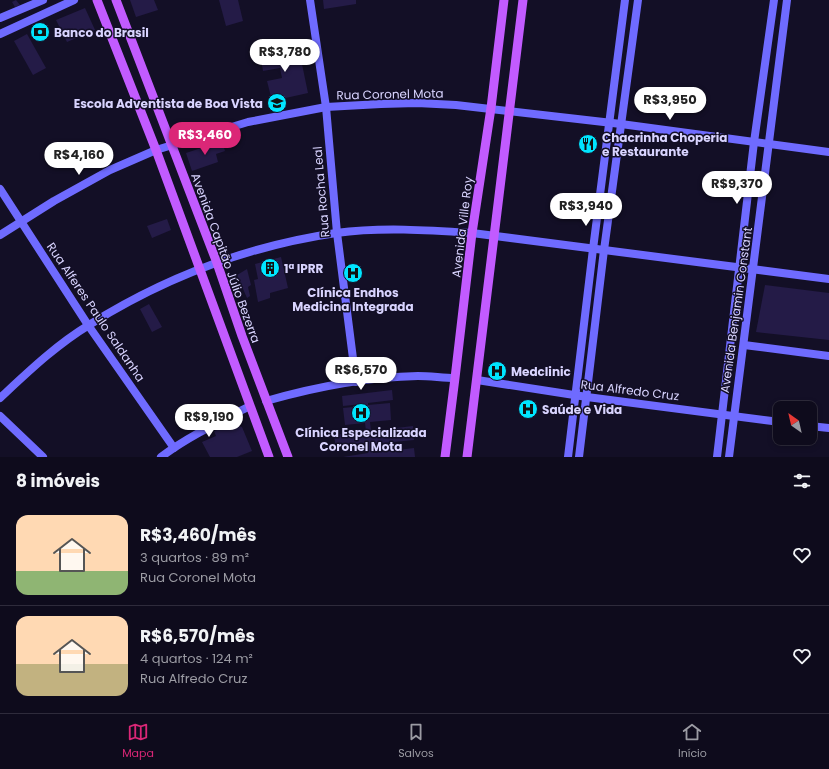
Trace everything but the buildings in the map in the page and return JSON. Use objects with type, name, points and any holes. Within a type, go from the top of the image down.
[{"type":"main road","points":[[97,0],[156,150],[269,457]]},
{"type":"main road","name":"Avenida Capitão Júlio Bezerra","points":[[116,0],[217,263],[266,401],[288,457]]},
{"type":"main road","name":"Avenida Ville Roy","points":[[445,457],[472,233],[491,108],[504,0]]},
{"type":"main road","points":[[467,457],[523,0]]},
{"type":"street","points":[[0,18],[43,0]]},
{"type":"street","points":[[0,34],[74,0]]},
{"type":"street","name":"Rua Rocha Leal","points":[[310,0],[326,107],[337,233],[356,382]]},
{"type":"street","points":[[568,457],[625,0]]},
{"type":"street","points":[[579,457],[604,250],[638,0]]},
{"type":"street","name":"Avenida Benjamin Constant","points":[[717,457],[754,142],[774,0]]},
{"type":"street","name":"Avenida Benjamin Constant","points":[[729,457],[787,0]]},
{"type":"street","name":"Rua Coronel Mota","points":[[0,235],[54,201],[110,170],[156,150],[248,122],[326,107],[417,103],[491,108],[829,152]]},
{"type":"street","name":"Rua Alferes Paulo Saldanha","points":[[0,189],[88,325],[174,448]]},
{"type":"street","points":[[0,398],[50,354],[88,325],[153,290],[200,268],[270,247],[337,233],[412,229],[472,233],[739,266],[829,279]]},
{"type":"street","points":[[744,345],[829,356]]},
{"type":"street","points":[[266,401],[298,392],[356,382],[419,376],[455,378]]},
{"type":"street","name":"Rua Alfredo Cruz","points":[[477,380],[587,397],[722,413],[773,421]]},
{"type":"street","points":[[161,457],[208,427],[250,406]]},
{"type":"street","points":[[0,416],[43,457]]},
{"type":"street","points":[[817,427],[829,428]]},
{"type":"place","name":"Banco do Brasil","points":[[40,32]]},
{"type":"place","name":"Escola Adventista de Boa Vista","points":[[277,103]]},
{"type":"place","name":"Chacrinha Choperia e Restaurante","points":[[588,144]]},
{"type":"place","name":"1ª IPRR","points":[[270,268]]},
{"type":"place","name":"Clínica Endhos Medicina Integrada","points":[[353,273]]},
{"type":"place","name":"Medclinic","points":[[497,371]]},
{"type":"place","name":"Saúde e Vida","points":[[528,409]]},
{"type":"place","name":"Clínica Especializada Coronel Mota","points":[[361,413]]}]
